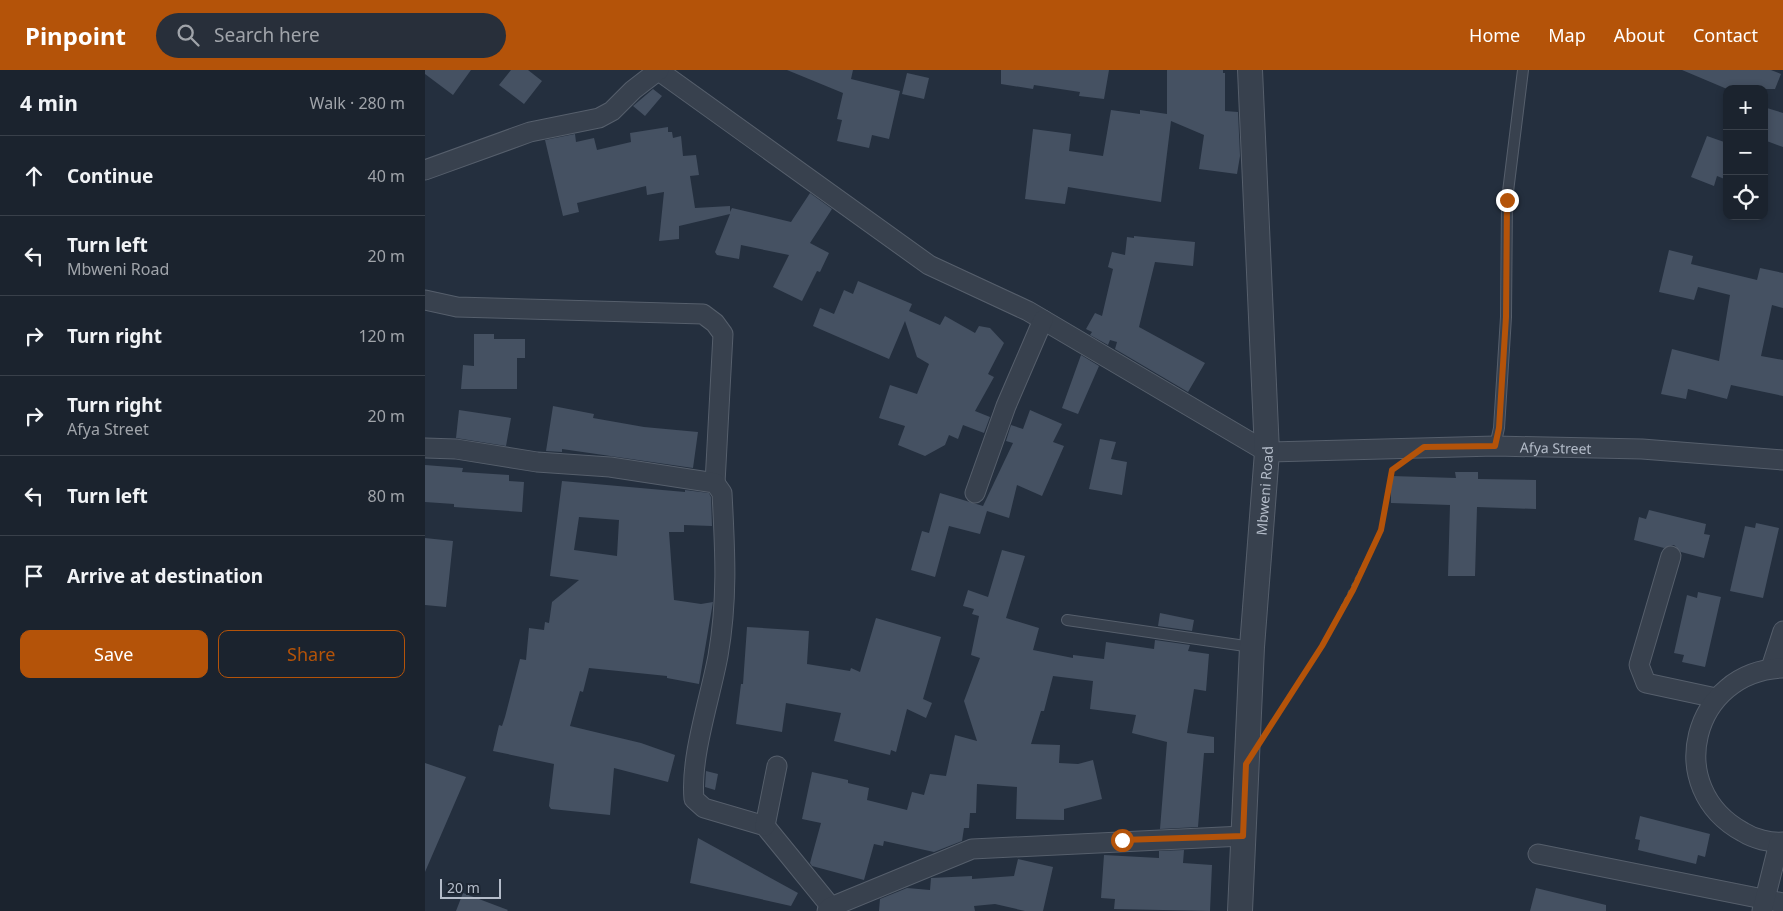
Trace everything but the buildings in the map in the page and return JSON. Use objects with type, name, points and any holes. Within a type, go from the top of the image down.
[{"type":"street","points":[[425,169],[530,132],[599,118],[612,111],[633,90],[659,70],[929,264],[1043,320],[1267,452]]},
{"type":"street","name":"Mbweni Road","points":[[1240,911],[1252,647],[1267,452],[1250,70]]},
{"type":"street","points":[[425,300],[457,307],[703,314],[715,323],[723,334],[715,482],[722,493],[727,585],[718,655],[696,763],[694,799],[704,808],[765,826],[829,909],[971,849],[1243,836]]},
{"type":"street","points":[[975,493],[1006,406],[1043,320]]},
{"type":"street","name":"Afya Street","points":[[1267,452],[1495,446],[1642,450],[1783,460]]},
{"type":"street","points":[[425,448],[456,449],[537,462],[610,467],[715,482]]},
{"type":"street","points":[[1671,556],[1639,665],[1642,676],[1647,683],[1716,698]]},
{"type":"street","points":[[1538,854],[1770,905],[1781,843],[1763,840],[1733,827],[1721,817],[1702,790],[1695,758],[1696,742],[1706,712],[1716,698],[1741,678],[1777,668],[1783,631]]},
{"type":"street","points":[[765,826],[777,766]]},
{"type":"lane","points":[[1495,446],[1499,428],[1506,317],[1507,200],[1523,70]]},
{"type":"lane","points":[[1067,620],[1252,647]]},
{"type":"path","points":[[1268,730],[1322,646],[1353,590],[1381,530],[1392,470],[1424,447]]},
{"type":"route","points":[[1122,840],[1243,836],[1246,764],[1322,646],[1353,590],[1381,530],[1392,470],[1424,447],[1495,446],[1499,428],[1506,317],[1507,200]]}]
